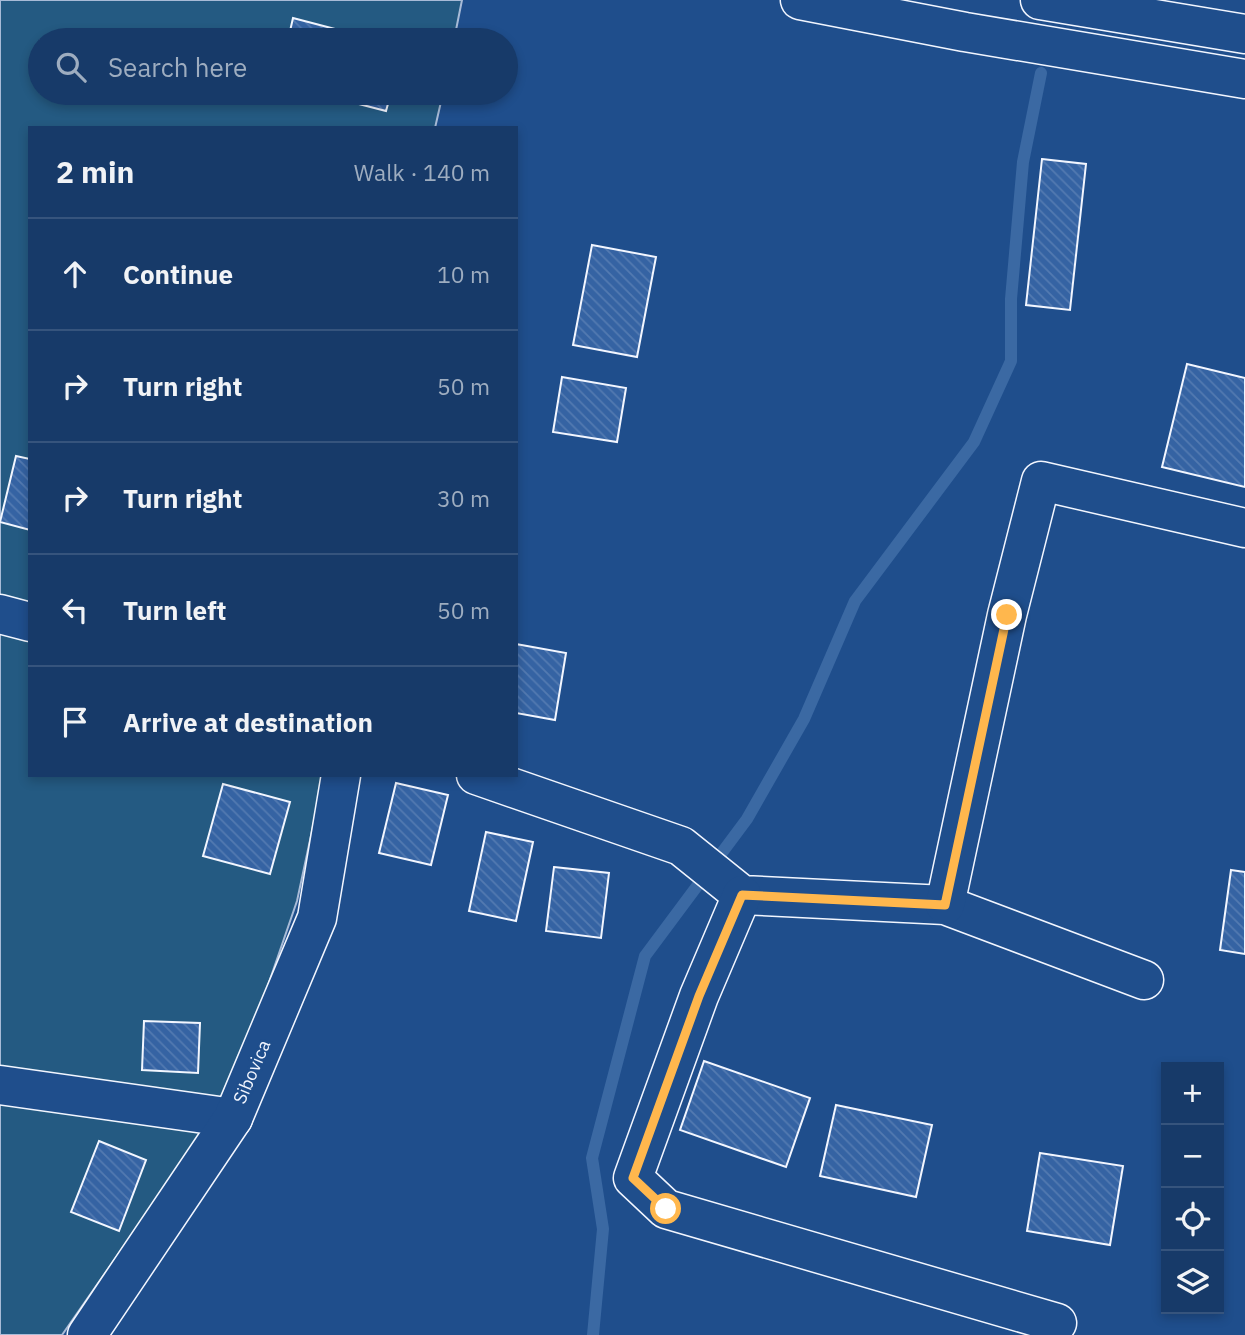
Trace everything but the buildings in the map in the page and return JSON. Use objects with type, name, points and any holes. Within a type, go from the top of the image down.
[{"type":"street","points":[[800,0],[965,32],[1245,79]]},
{"type":"street","points":[[1040,0],[1245,34]]},
{"type":"street","points":[[945,905],[1007,615],[1041,481],[1245,528]]},
{"type":"street","points":[[0,614],[28,621]]},
{"type":"street","name":"Sibovica","points":[[86,1335],[233,1118],[317,918],[341,777]]},
{"type":"street","points":[[482,777],[681,846],[742,895],[945,905],[1144,980]]},
{"type":"street","points":[[742,895],[699,996],[633,1178],[666,1209],[1057,1323]]},
{"type":"street","points":[[0,1085],[233,1118]]},
{"type":"shaded area","points":[[0,0],[462,0],[456,28],[28,28],[28,105],[440,105],[435,126],[28,126],[28,777],[324,777],[297,901],[242,1061],[204,1131],[62,1335],[0,1335]]},
{"type":"waterway","points":[[593,1335],[603,1229],[592,1158],[645,956],[747,819],[804,719],[855,601],[974,442],[1011,361],[1011,299],[1023,162],[1041,73]]},
{"type":"route","points":[[666,1209],[633,1178],[699,996],[742,895],[945,905],[1007,615]]}]
